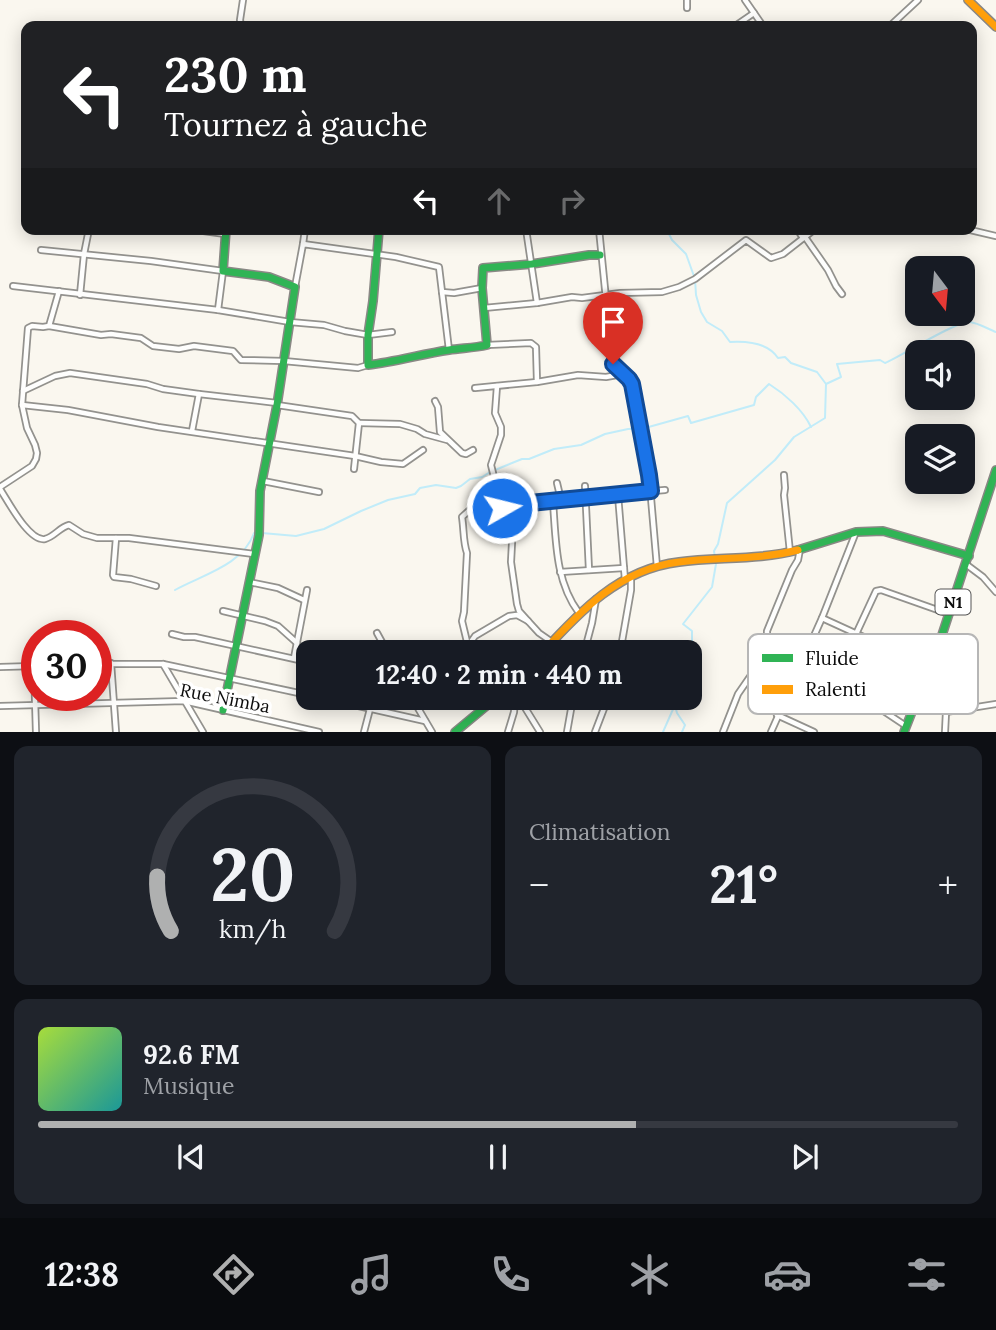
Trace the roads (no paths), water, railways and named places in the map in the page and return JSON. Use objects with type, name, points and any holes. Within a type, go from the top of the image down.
[{"type":"main road","points":[[968,0],[996,27]]},
{"type":"main road","points":[[223,710],[259,532],[261,491],[295,287],[269,277],[223,271],[225,235]]},
{"type":"main road","points":[[378,235],[368,335],[368,365],[449,349],[487,345],[483,268],[600,255]]},
{"type":"main road","name":"N1","points":[[942,634],[996,470]]},
{"type":"main road","points":[[554,640],[596,598],[628,579],[668,564],[764,557],[800,550],[856,533],[883,531],[967,560]]},
{"type":"main road","points":[[455,732],[481,710]]},
{"type":"street","points":[[240,21],[243,0]]},
{"type":"street","points":[[687,0],[687,8]]},
{"type":"street","points":[[745,0],[760,21]]},
{"type":"street","points":[[895,21],[918,0]]},
{"type":"street","points":[[742,21],[754,13]]},
{"type":"street","points":[[977,232],[996,236]]},
{"type":"street","points":[[80,295],[88,235]]},
{"type":"street","points":[[295,287],[304,235]]},
{"type":"street","points":[[527,235],[537,303]]},
{"type":"street","points":[[599,235],[612,359],[615,368],[632,384],[649,475],[657,567]]},
{"type":"street","points":[[485,308],[572,297],[662,292],[679,288],[695,279],[746,240],[771,258],[783,254],[807,235]]},
{"type":"street","points":[[804,237],[842,294]]},
{"type":"street","points":[[303,244],[439,267],[449,349]]},
{"type":"street","points":[[40,250],[223,271],[218,310]]},
{"type":"street","points":[[13,286],[218,310],[324,325],[368,335],[392,332]]},
{"type":"street","points":[[442,292],[454,293],[482,288]]},
{"type":"street","points":[[49,326],[59,292]]},
{"type":"street","points":[[254,554],[89,537],[69,525],[43,539],[37,538],[24,526],[0,488],[32,466],[36,459],[35,445],[27,428],[22,405],[28,328],[49,326],[101,335],[141,338],[153,346],[194,346],[233,351],[241,360],[358,368],[368,365]]},
{"type":"street","points":[[487,345],[535,344],[537,382]]},
{"type":"street","points":[[23,391],[55,376],[70,373],[352,416],[359,423],[400,424],[447,440]]},
{"type":"street","points":[[475,388],[578,375],[606,377],[623,374]]},
{"type":"street","points":[[467,640],[462,621],[467,553],[463,517],[474,506],[486,483],[494,477],[491,465],[501,435],[501,427],[495,413],[497,386]]},
{"type":"street","points":[[192,431],[199,394]]},
{"type":"street","points":[[435,401],[440,432],[462,453],[473,450]]},
{"type":"street","points":[[22,405],[68,410],[381,462],[403,464],[423,450]]},
{"type":"street","points":[[354,469],[359,423]]},
{"type":"street","points":[[784,475],[790,552]]},
{"type":"street","points":[[263,481],[319,492]]},
{"type":"street","points":[[557,483],[561,500]]},
{"type":"street","points":[[585,486],[589,570]]},
{"type":"street","points":[[467,512],[502,508],[507,510],[530,503],[666,490]]},
{"type":"street","points":[[509,493],[516,499],[530,503]]},
{"type":"street","points":[[618,495],[624,568],[631,590],[622,640]]},
{"type":"street","points":[[552,502],[560,572],[569,600],[579,613]]},
{"type":"street","points":[[507,510],[506,524],[512,543],[511,562],[519,611],[539,634],[549,640]]},
{"type":"street","points":[[815,634],[856,533]]},
{"type":"street","points":[[116,538],[114,577],[156,586]]},
{"type":"street","points":[[766,634],[798,561],[800,550]]},
{"type":"street","points":[[967,560],[996,592]]},
{"type":"street","points":[[560,572],[624,568]]},
{"type":"street","points":[[249,582],[278,588],[305,600]]},
{"type":"street","points":[[297,640],[307,590]]},
{"type":"street","points":[[822,618],[856,634],[876,591],[881,590],[949,614]]},
{"type":"street","points":[[587,640],[596,598]]},
{"type":"street","points":[[172,634],[294,658],[296,643],[278,626],[223,611]]},
{"type":"street","points":[[472,640],[509,616],[517,615],[528,621]]},
{"type":"street","points":[[377,633],[381,640]]},
{"type":"street","points":[[112,663],[163,664],[296,692]]},
{"type":"street","points":[[163,664],[203,732]]},
{"type":"street","points":[[0,667],[21,666]]},
{"type":"street","points":[[112,673],[116,732]]},
{"type":"street","points":[[723,732],[738,694],[748,680]]},
{"type":"street","name":"Rue Nimba","points":[[112,702],[184,701],[319,732]]},
{"type":"street","points":[[978,707],[996,704]]},
{"type":"street","name":"Rue Nimba","points":[[0,706],[21,705]]},
{"type":"street","points":[[365,732],[370,710]]},
{"type":"street","points":[[375,710],[425,721]]},
{"type":"street","points":[[419,710],[432,732]]},
{"type":"street","points":[[508,732],[514,710]]},
{"type":"street","points":[[525,710],[540,732]]},
{"type":"street","points":[[568,732],[571,710]]},
{"type":"street","points":[[595,732],[603,710]]},
{"type":"street","points":[[35,711],[36,732]]},
{"type":"street","points":[[886,714],[905,729]]},
{"type":"street","points":[[945,732],[946,714]]},
{"type":"street","points":[[771,732],[777,715],[814,732]]},
{"type":"waterway","points":[[670,235],[686,254],[695,279],[701,312],[707,322],[722,331],[730,342],[763,346],[778,358],[785,357],[791,363],[817,372],[826,384]]},
{"type":"waterway","points":[[715,558],[714,551],[727,503],[775,460],[794,437],[825,418],[826,384],[841,377],[837,364],[880,360],[885,363],[964,323],[970,322],[996,332]]},
{"type":"waterway","points":[[495,470],[554,449],[581,445],[605,434],[645,428],[688,416],[691,423],[754,405],[756,397],[769,384],[793,403],[811,427]]},
{"type":"waterway","points":[[262,533],[296,536],[324,529],[388,500],[415,494],[420,488],[436,485],[456,488],[470,479],[490,472]]},
{"type":"waterway","points":[[175,590],[231,561],[241,553],[256,533]]},
{"type":"waterway","points":[[692,640],[692,631],[683,624],[712,587],[716,564]]},
{"type":"waterway","points":[[663,732],[673,710]]},
{"type":"waterway","points":[[676,710],[685,725],[682,732]]}]
